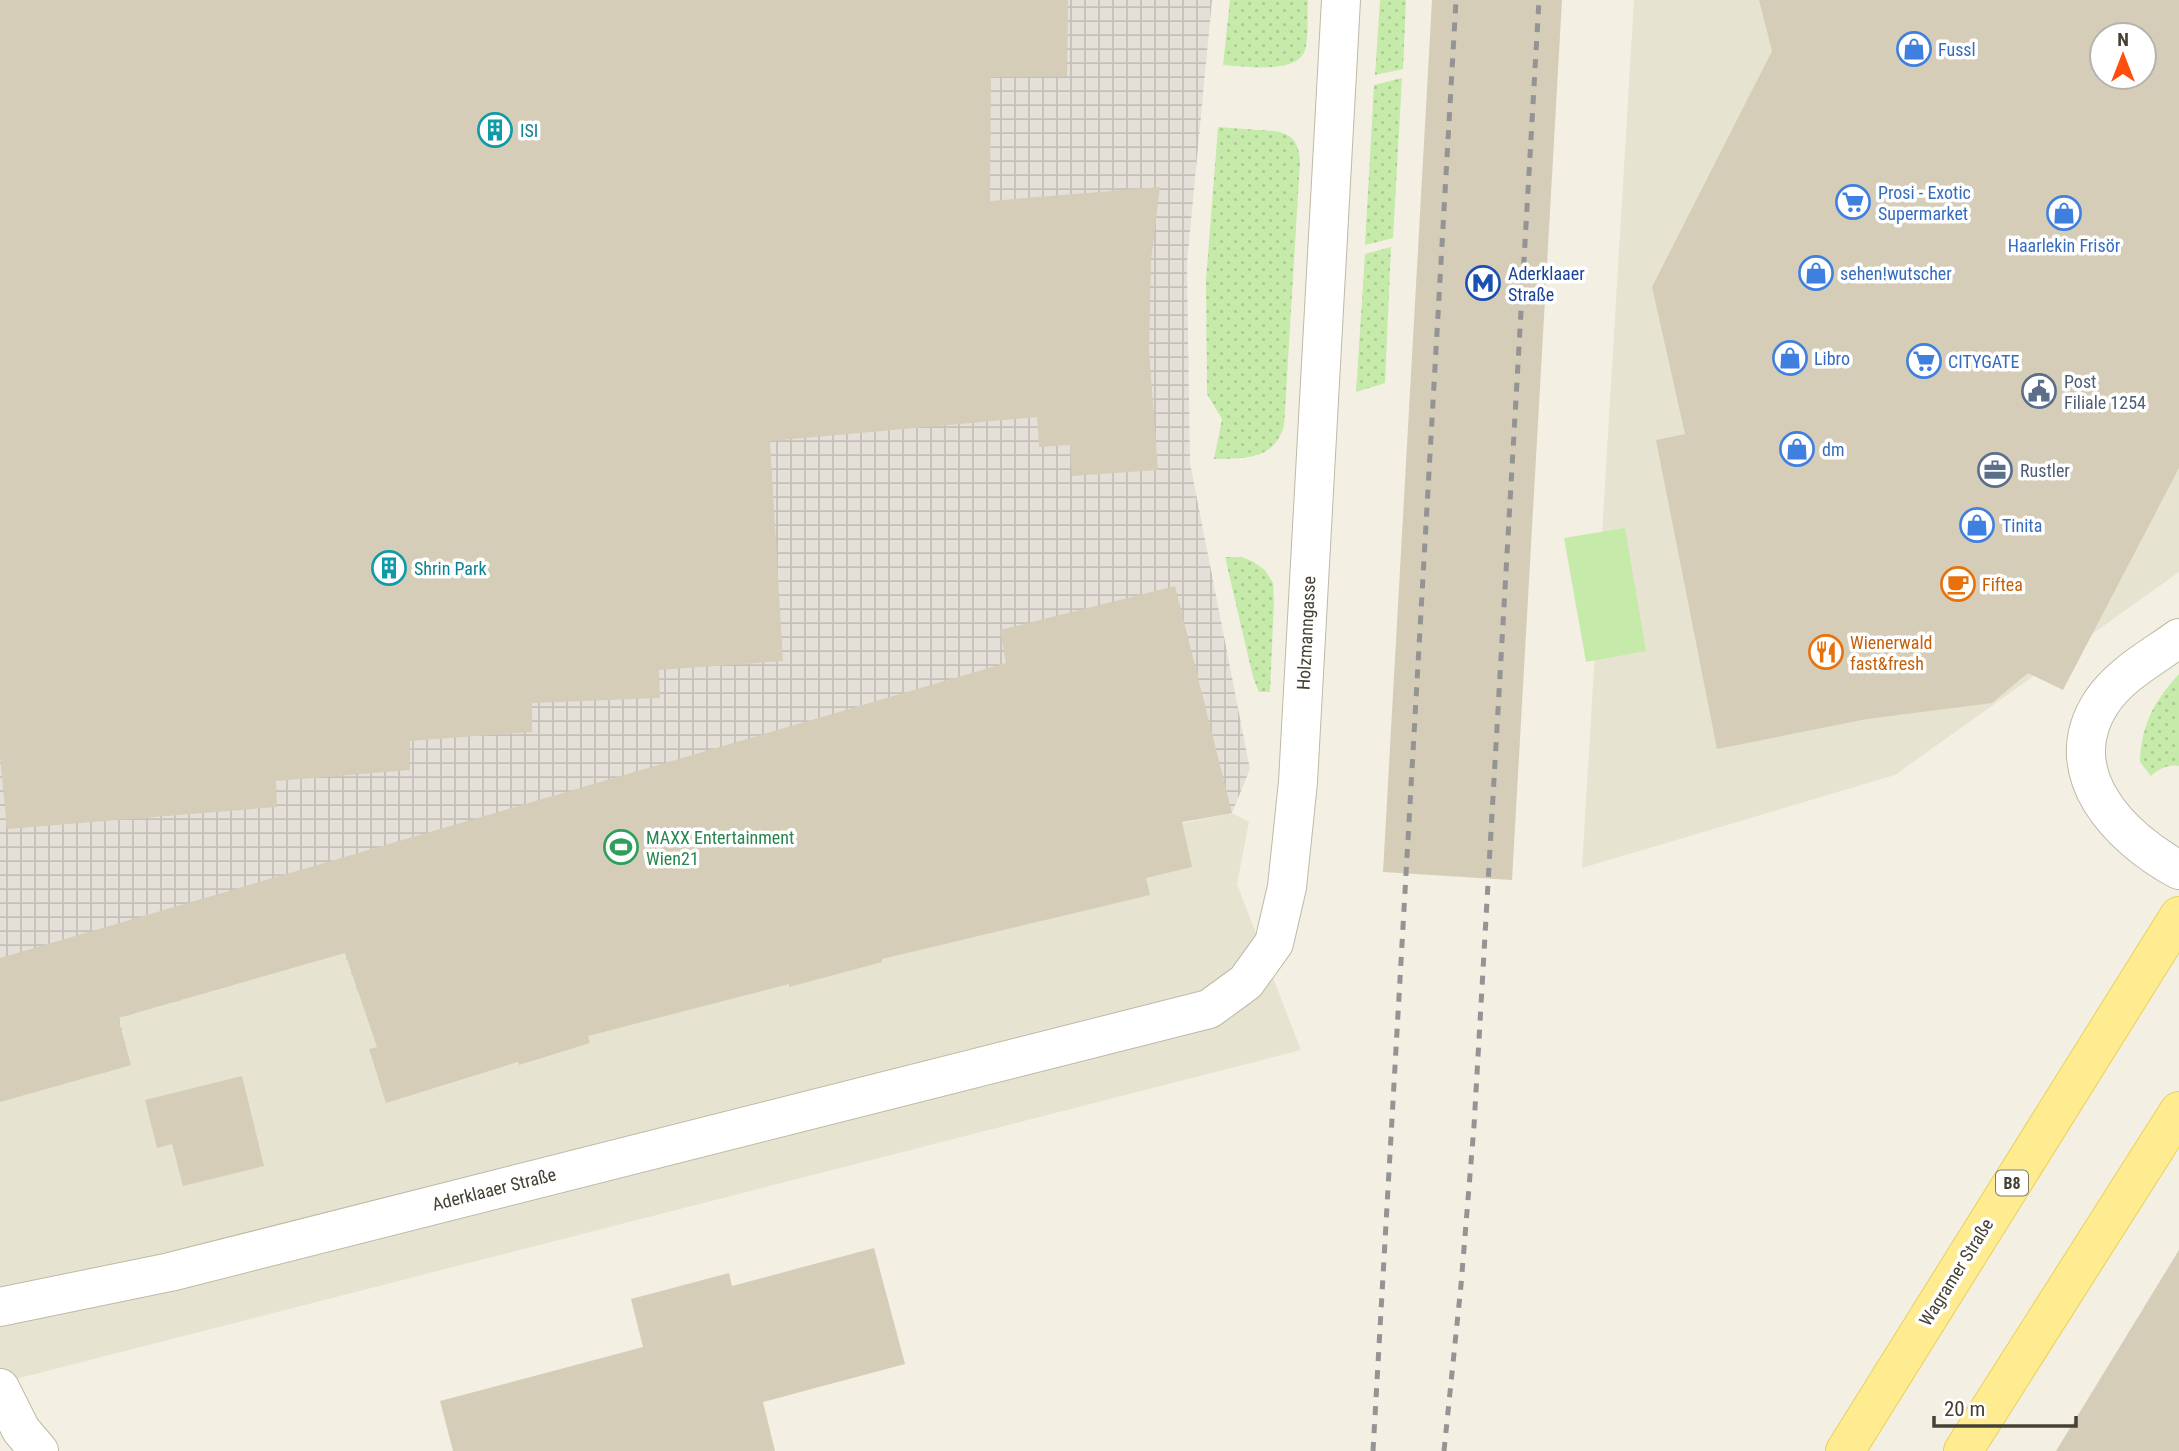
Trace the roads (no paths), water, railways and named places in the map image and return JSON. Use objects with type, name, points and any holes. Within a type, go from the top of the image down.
[{"type":"main road","name":"Wagramer Straße","points":[[1845,1451],[2179,916]]},
{"type":"main road","points":[[1963,1451],[2179,1111]]},
{"type":"street","name":"Holzmanngasse","points":[[988,1066],[1209,1009],[1246,982],[1274,943],[1287,887],[1298,782],[1341,0]]},
{"type":"street","points":[[2179,638],[2120,681],[2101,702],[2087,741],[2087,761],[2094,786],[2108,814],[2155,857],[2179,870]]},
{"type":"street","name":"Aderklaaer Straße","points":[[0,1307],[170,1272],[704,1135],[988,1066]]},
{"type":"street","points":[[0,1388],[21,1430],[38,1451]]},
{"type":"railway","points":[[1373,1451],[1456,0]]},
{"type":"railway","points":[[1444,1451],[1474,1126],[1539,0]]},
{"type":"place","name":"Fussl","points":[[1914,49]]},
{"type":"place","name":"ISI","points":[[495,130]]},
{"type":"place","name":"Prosi - Exotic Supermarket","points":[[1853,202]]},
{"type":"place","name":"Haarlekin Frisör","points":[[2064,213]]},
{"type":"place","name":"sehen!wutscher","points":[[1816,273]]},
{"type":"place","name":"Aderklaaer Straße","points":[[1483,283]]},
{"type":"place","name":"Libro","points":[[1790,358]]},
{"type":"place","name":"CITYGATE","points":[[1924,361]]},
{"type":"place","name":"Post Filiale 1254","points":[[2039,391]]},
{"type":"place","name":"dm","points":[[1797,449]]},
{"type":"place","name":"Rustler","points":[[1995,470]]},
{"type":"place","name":"Tinita","points":[[1977,525]]},
{"type":"place","name":"Shrin Park","points":[[389,568]]},
{"type":"place","name":"Fiftea","points":[[1958,584]]},
{"type":"place","name":"Wienerwald fast&fresh","points":[[1826,652]]},
{"type":"place","name":"MAXX Entertainment Wien21","points":[[621,847]]}]
